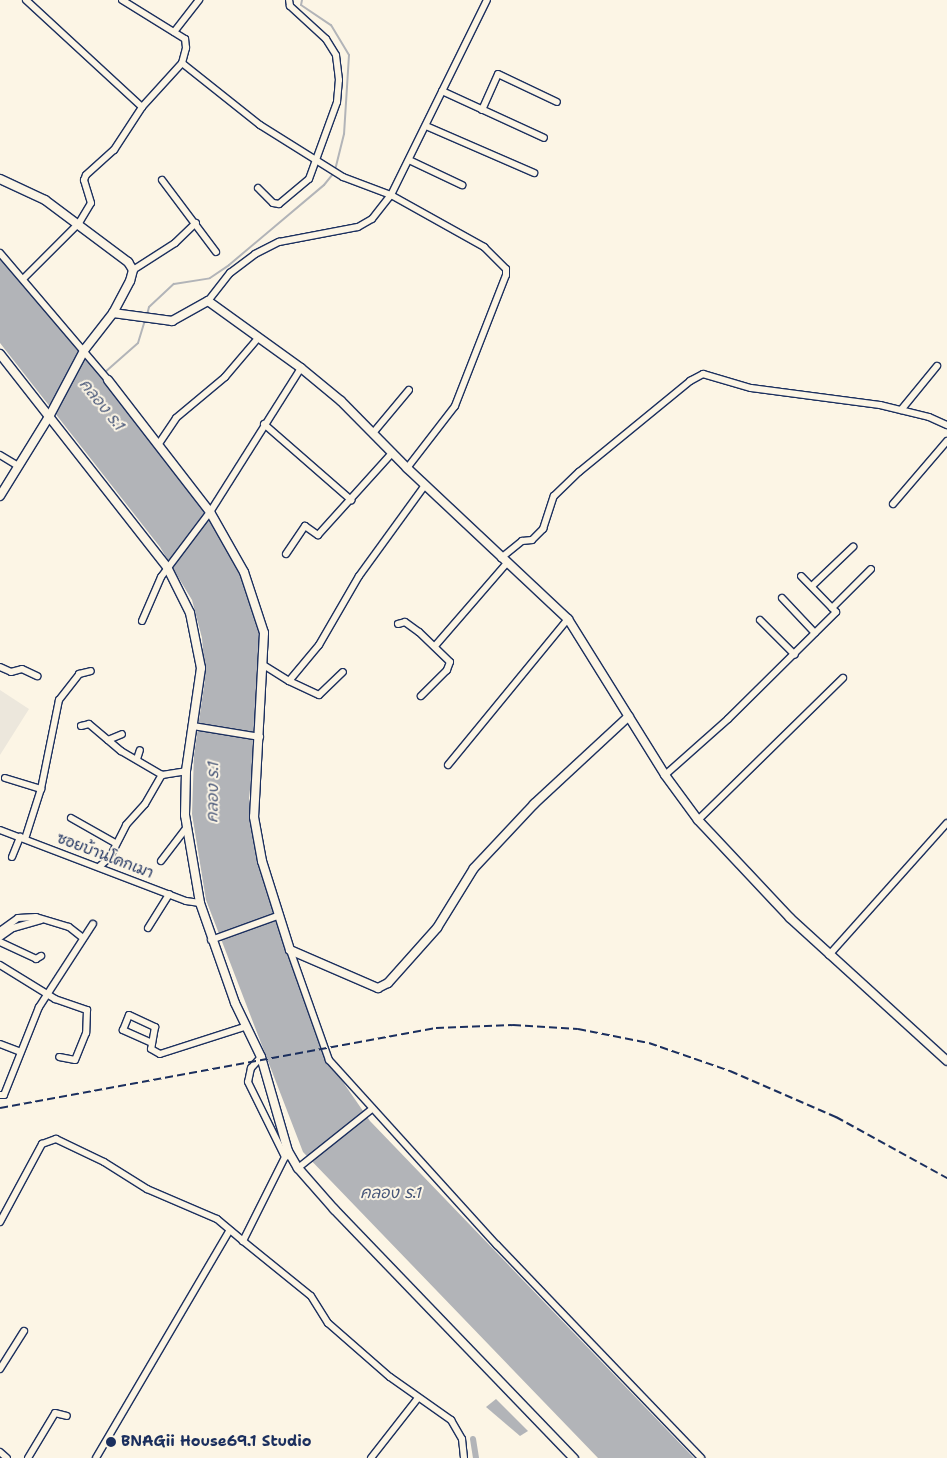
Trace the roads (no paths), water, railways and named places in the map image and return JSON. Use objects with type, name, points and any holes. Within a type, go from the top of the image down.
[{"type":"street","points":[[26,0],[142,107]]},
{"type":"street","points":[[24,278],[79,223],[91,203],[84,180],[86,175],[114,150],[142,107],[182,63],[186,43],[174,32],[122,0]]},
{"type":"street","points":[[174,32],[200,0]]},
{"type":"street","points":[[258,188],[273,203],[279,204],[310,179],[318,161],[337,102],[339,80],[336,55],[326,39],[290,6],[289,0]]},
{"type":"street","points":[[113,313],[172,320],[208,300],[230,273],[255,254],[278,242],[358,227],[372,219],[391,195],[487,0]]},
{"type":"street","points":[[182,63],[260,125],[343,176],[391,195],[484,247],[502,263],[506,275],[455,406],[406,468]]},
{"type":"street","points":[[482,110],[498,74],[557,102]]},
{"type":"street","points":[[442,92],[544,138]]},
{"type":"street","points":[[426,126],[534,173]]},
{"type":"street","points":[[409,160],[462,185]]},
{"type":"street","points":[[0,179],[45,200],[79,223],[111,247],[133,270]]},
{"type":"street","points":[[162,180],[216,252]]},
{"type":"street","points":[[0,496],[50,415],[85,349],[113,313],[133,270],[175,242],[196,223]]},
{"type":"street","points":[[0,253],[85,349],[210,512],[244,572],[264,633],[265,666],[254,817],[262,861],[277,916],[329,1060],[497,1245],[702,1458]]},
{"type":"street","points":[[208,300],[301,368],[373,433],[406,468],[568,619],[665,775],[698,820],[790,918],[947,1062]]},
{"type":"street","points":[[158,445],[176,418],[225,376],[259,337]]},
{"type":"street","points":[[0,354],[50,415],[167,567],[190,614],[201,668],[186,771],[187,827],[200,903],[244,1027],[261,1057],[287,1154],[243,1241]]},
{"type":"street","points":[[900,410],[937,366]]},
{"type":"street","points":[[142,621],[167,567],[210,512],[301,368]]},
{"type":"street","points":[[435,646],[504,560],[522,541],[532,540],[543,528],[554,496],[579,472],[690,381],[703,374],[751,388],[900,410],[947,425]]},
{"type":"street","points":[[373,433],[409,390]]},
{"type":"street","points":[[264,424],[351,500]]},
{"type":"street","points":[[894,504],[947,441]]},
{"type":"street","points":[[286,554],[305,526],[318,535],[392,453]]},
{"type":"street","points":[[0,455],[18,466]]},
{"type":"street","points":[[289,680],[320,644],[359,576],[425,485]]},
{"type":"street","points":[[812,586],[853,547]]},
{"type":"street","points":[[832,608],[871,569]]},
{"type":"street","points":[[665,775],[795,655],[836,612],[802,576]]},
{"type":"street","points":[[782,598],[816,633]]},
{"type":"street","points":[[448,765],[568,619]]},
{"type":"street","points":[[760,620],[795,655]]},
{"type":"street","points":[[398,624],[405,622],[435,646],[450,665],[421,696]]},
{"type":"street","points":[[265,666],[319,695],[343,672]]},
{"type":"street","points":[[0,667],[11,672],[22,669],[37,676]]},
{"type":"street","points":[[12,857],[22,838],[41,789],[59,700],[79,674],[91,671]]},
{"type":"street","points":[[698,820],[843,678]]},
{"type":"street","points":[[290,950],[378,988],[388,983],[437,928],[474,868],[534,804],[628,716]]},
{"type":"street","points":[[81,726],[89,724],[108,740],[162,775],[186,771]]},
{"type":"street","points":[[193,726],[260,737]]},
{"type":"street","points":[[108,740],[122,734]]},
{"type":"street","points":[[137,759],[140,750]]},
{"type":"street","points":[[100,866],[110,857],[115,843],[162,775]]},
{"type":"street","points":[[5,778],[41,789]]},
{"type":"street","points":[[71,818],[115,843]]},
{"type":"street","points":[[830,955],[947,823]]},
{"type":"street","points":[[161,861],[187,827]]},
{"type":"street","name":"ซอยบ้านโคกเมา","points":[[0,830],[100,866],[169,894],[200,903]]},
{"type":"street","points":[[148,928],[169,894]]},
{"type":"street","points":[[0,931],[24,916],[44,919],[69,927],[83,938]]},
{"type":"street","points":[[214,939],[277,916]]},
{"type":"street","points":[[0,937],[13,928],[44,919]]},
{"type":"street","points":[[0,1095],[4,1095],[47,993],[93,924]]},
{"type":"street","points":[[0,942],[36,959],[41,956]]},
{"type":"street","points":[[0,965],[54,999],[87,1010],[86,1033],[75,1060],[59,1057]]},
{"type":"street","points":[[152,1043],[123,1030],[129,1015],[155,1027],[152,1043],[153,1052],[163,1054],[244,1027]]},
{"type":"street","points":[[0,1044],[22,1052]]},
{"type":"street","points":[[261,1057],[251,1068],[248,1082],[287,1154],[334,1209],[574,1458]]},
{"type":"street","points":[[298,1168],[372,1109]]},
{"type":"street","points":[[0,1222],[42,1144],[56,1139],[104,1162],[156,1193],[218,1219],[311,1296],[328,1323],[418,1398],[456,1425],[464,1458]]},
{"type":"street","points":[[96,1458],[230,1230]]},
{"type":"street","points":[[0,1369],[24,1331]]},
{"type":"street","points":[[371,1458],[418,1398]]},
{"type":"street","points":[[28,1458],[55,1413],[67,1416]]},
{"type":"street","points":[[0,1452],[7,1458]]},
{"type":"water","name":"คลอง ร.1","points":[[0,257],[101,375],[204,509],[242,574],[260,633],[257,732],[249,798],[262,869],[329,1055],[345,1085],[370,1121],[694,1458],[598,1458],[303,1152],[206,900],[192,814],[194,755],[205,679],[202,638],[192,600],[160,547],[0,343]]},
{"type":"water","points":[[496,1399],[528,1431],[520,1436],[486,1407]]},
{"type":"waterway","points":[[302,0],[301,5],[331,25],[349,55],[344,134],[335,170]]},
{"type":"waterway","points":[[147,315],[149,307],[174,284],[210,278],[229,265],[324,185],[333,174]]},
{"type":"waterway","points":[[104,373],[138,343],[145,320]]},
{"type":"waterway","points":[[473,1439],[476,1458]]},
{"type":"railway","points":[[0,1108],[436,1028],[513,1025],[578,1029],[649,1043],[730,1071],[836,1117],[947,1178]]},
{"type":"place","name":"BNAGii House69.1 Studio","points":[[111,1442]]}]
